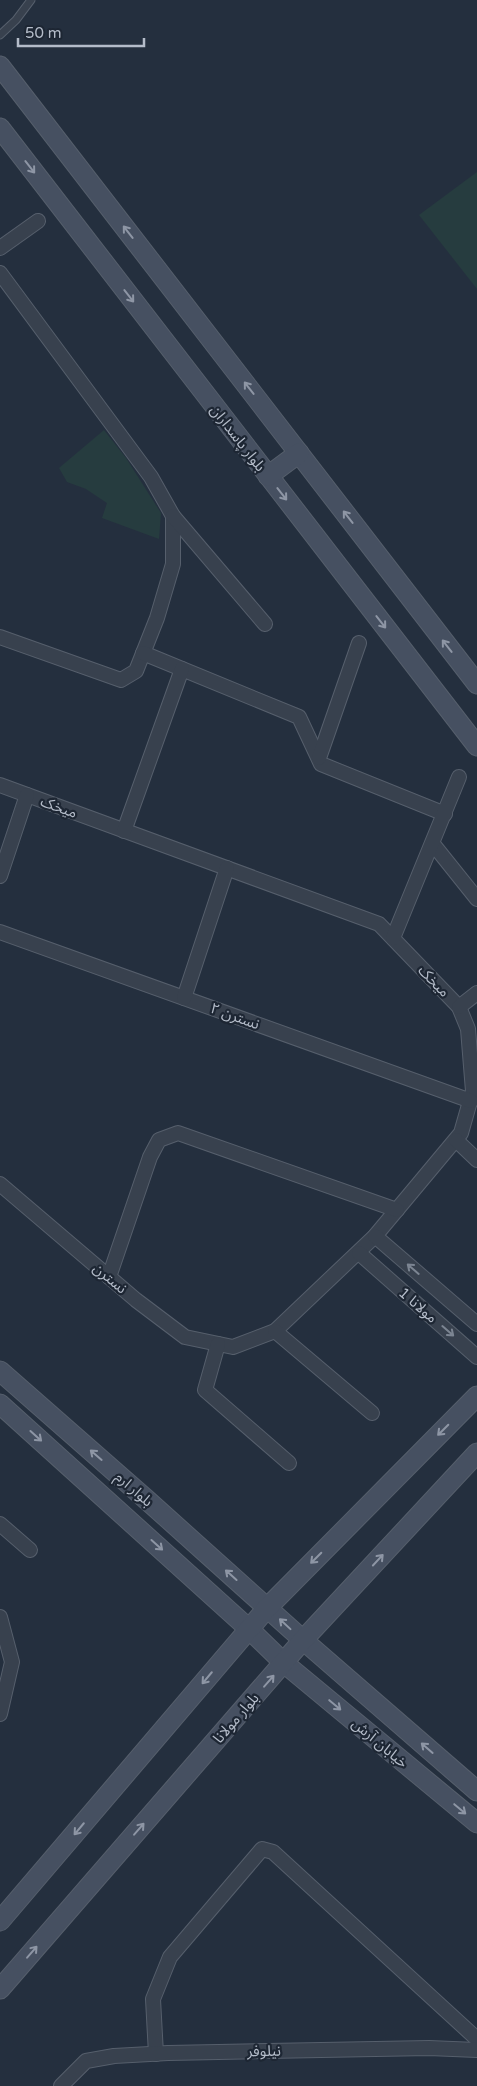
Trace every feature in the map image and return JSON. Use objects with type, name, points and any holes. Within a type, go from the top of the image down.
[{"type":"main road","points":[[0,66],[477,684]]},
{"type":"main road","name":"بلوار پاسداران","points":[[0,128],[477,746]]},
{"type":"main road","points":[[268,476],[299,453]]},
{"type":"main road","name":"بلوار ارم","points":[[0,1372],[302,1640]]},
{"type":"main road","points":[[0,1921],[267,1608],[477,1396]]},
{"type":"main road","name":"بلوار ارم","points":[[0,1404],[284,1663]]},
{"type":"main road","name":"بلوار مولانا","points":[[0,1989],[302,1640],[477,1453]]},
{"type":"main road","name":"خیابان آرش","points":[[302,1640],[477,1791]]},
{"type":"main road","name":"خیابان آرش","points":[[284,1663],[477,1823]]},
{"type":"street","points":[[0,248],[38,221]]},
{"type":"street","points":[[0,273],[151,477],[173,516],[264,624]]},
{"type":"street","points":[[0,637],[121,680],[136,671],[156,618],[172,564],[173,516]]},
{"type":"street","points":[[319,758],[359,643]]},
{"type":"street","points":[[143,653],[299,717],[321,764],[445,814]]},
{"type":"street","points":[[124,831],[182,669]]},
{"type":"street","points":[[393,938],[459,777]]},
{"type":"street","name":"میخک","points":[[0,785],[379,924],[459,1007],[468,1028],[473,1091],[461,1133],[456,1140],[375,1236],[275,1331],[233,1347]]},
{"type":"street","points":[[0,876],[27,795]]},
{"type":"street","points":[[433,844],[477,899]]},
{"type":"street","points":[[184,998],[227,868]]},
{"type":"street","name":"نسترن ۲","points":[[0,932],[471,1101]]},
{"type":"street","points":[[459,1007],[477,993]]},
{"type":"street","points":[[109,1277],[150,1157],[159,1140],[178,1134],[397,1210]]},
{"type":"street","points":[[456,1140],[477,1160]]},
{"type":"street","name":"نسترن","points":[[0,1184],[109,1277],[185,1337],[233,1347]]},
{"type":"street","name":"مولانا 1","points":[[375,1236],[477,1324]]},
{"type":"street","name":"مولانا 1","points":[[358,1253],[477,1357]]},
{"type":"street","points":[[275,1331],[372,1413]]},
{"type":"street","points":[[218,1344],[205,1390],[289,1463]]},
{"type":"street","points":[[0,1524],[30,1550]]},
{"type":"street","points":[[0,1617],[12,1662],[1,1712]]},
{"type":"street","points":[[156,2054],[153,1999],[170,1957],[262,1850],[273,1852],[477,2039]]},
{"type":"street","name":"نیلوفر","points":[[61,2086],[86,2061],[114,2056],[429,2048],[477,2050]]},
{"type":"lane","points":[[0,35],[16,20],[31,0]]},
{"type":"green space","points":[[477,172],[477,289],[419,215]]},
{"type":"green space","points":[[104,430],[126,458],[161,513],[159,539],[102,518],[107,503],[86,489],[67,482],[59,468]]}]
